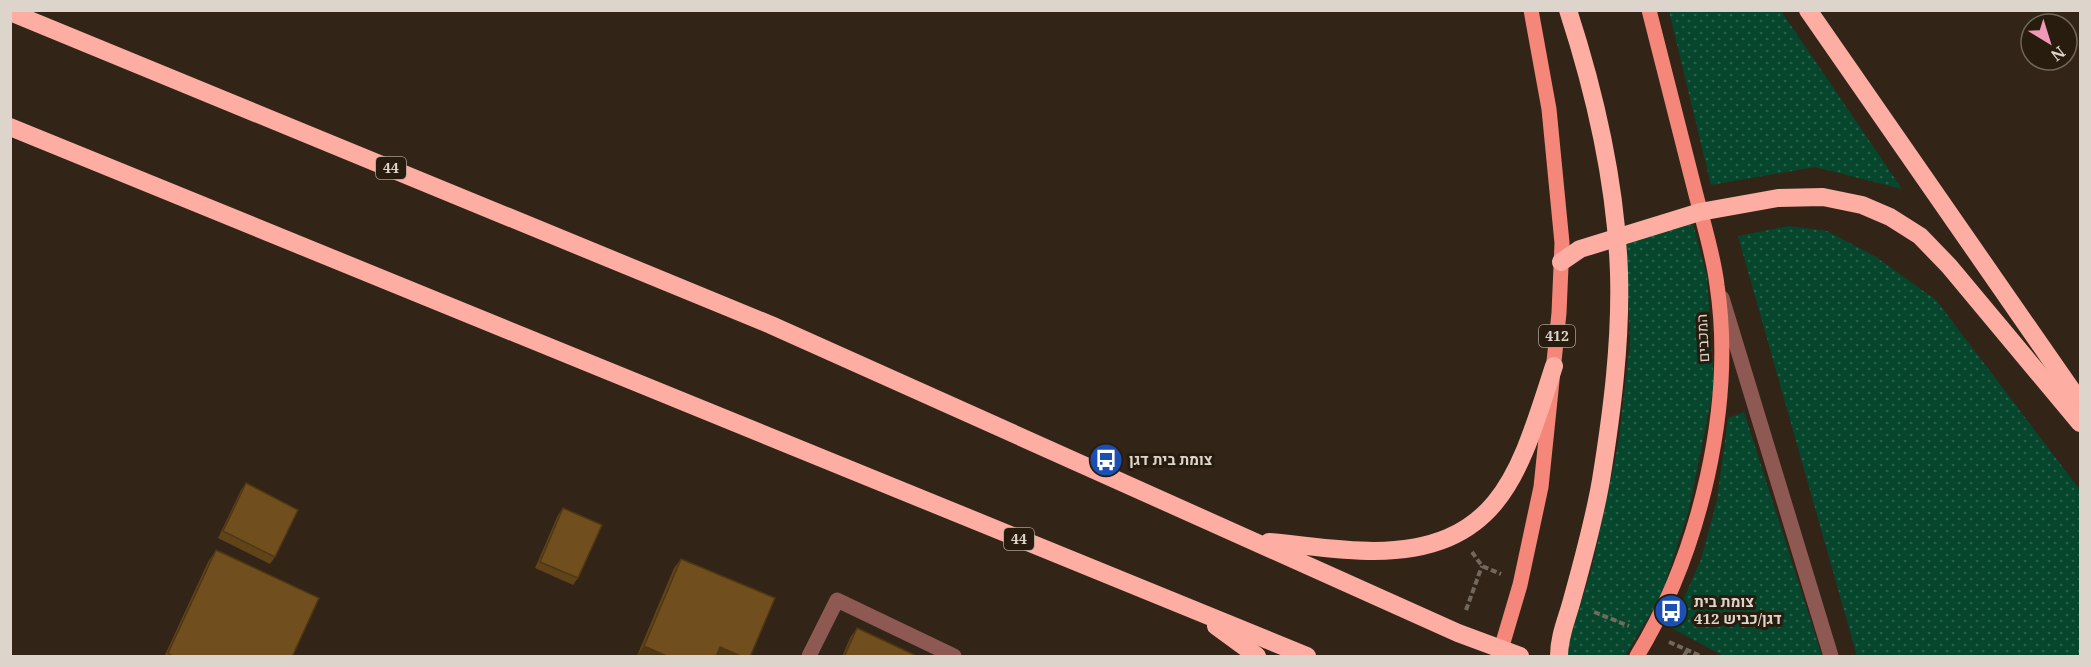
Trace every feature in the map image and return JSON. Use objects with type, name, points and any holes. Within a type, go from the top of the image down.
[{"type":"highway","points":[[1559,657],[1564,623],[1590,532],[1611,414],[1619,272],[1602,131],[1590,76],[1568,10]]},
{"type":"highway","points":[[1808,10],[2080,402]]},
{"type":"highway","name":"44","points":[[10,12],[771,325],[1500,653],[1520,657]]},
{"type":"highway","name":"44","points":[[10,127],[1307,657]]},
{"type":"highway","points":[[1561,262],[1580,249],[1700,212],[1778,198],[1823,197],[1862,205],[1890,217],[1920,236],[1949,266],[2080,423]]},
{"type":"highway","points":[[1255,541],[1372,551],[1436,544],[1458,534],[1482,519],[1505,489],[1531,437],[1554,366]]},
{"type":"highway","points":[[1195,611],[1257,657]]},
{"type":"main road","name":"412","points":[[1500,653],[1532,534],[1541,487],[1554,366],[1562,243],[1549,109],[1531,10]]},
{"type":"main road","name":"המכבים","points":[[1637,657],[1669,597],[1687,546],[1708,465],[1723,379],[1717,283],[1649,10]]},
{"type":"lane","points":[[1717,283],[1832,657]]},
{"type":"lane","points":[[809,657],[837,600],[954,657]]},
{"type":"path","points":[[1684,657],[1688,650],[1701,657]]},
{"type":"green space","points":[[1669,11],[1781,11],[1902,189],[1815,167],[1711,185]]},
{"type":"green space","points":[[1693,224],[1707,277],[1714,385],[1689,509],[1661,596],[1625,656],[1568,656],[1567,649],[1593,563],[1618,445],[1630,344],[1626,242]]},
{"type":"green space","points":[[1789,226],[1827,231],[1876,257],[1936,300],[2080,490],[2080,656],[1857,656],[1738,236]]},
{"type":"green space","points":[[1744,412],[1822,656],[1724,656],[1671,628],[1701,559],[1717,500],[1728,418]]},
{"type":"building","points":[[246,483],[298,510],[275,557],[223,531]]},
{"type":"building","points":[[563,508],[602,525],[578,578],[540,562]]},
{"type":"building","points":[[216,550],[319,598],[292,657],[174,657],[168,653]]},
{"type":"building","points":[[681,559],[775,598],[750,657],[743,657],[720,647],[716,657],[669,657],[644,646]]},
{"type":"building","points":[[857,628],[919,657],[844,657]]},
{"type":"place","name":"צומת בית דגן","points":[[1106,460]]},
{"type":"place","name":"צומת בית דגן/כביש 412","points":[[1671,611]]}]
